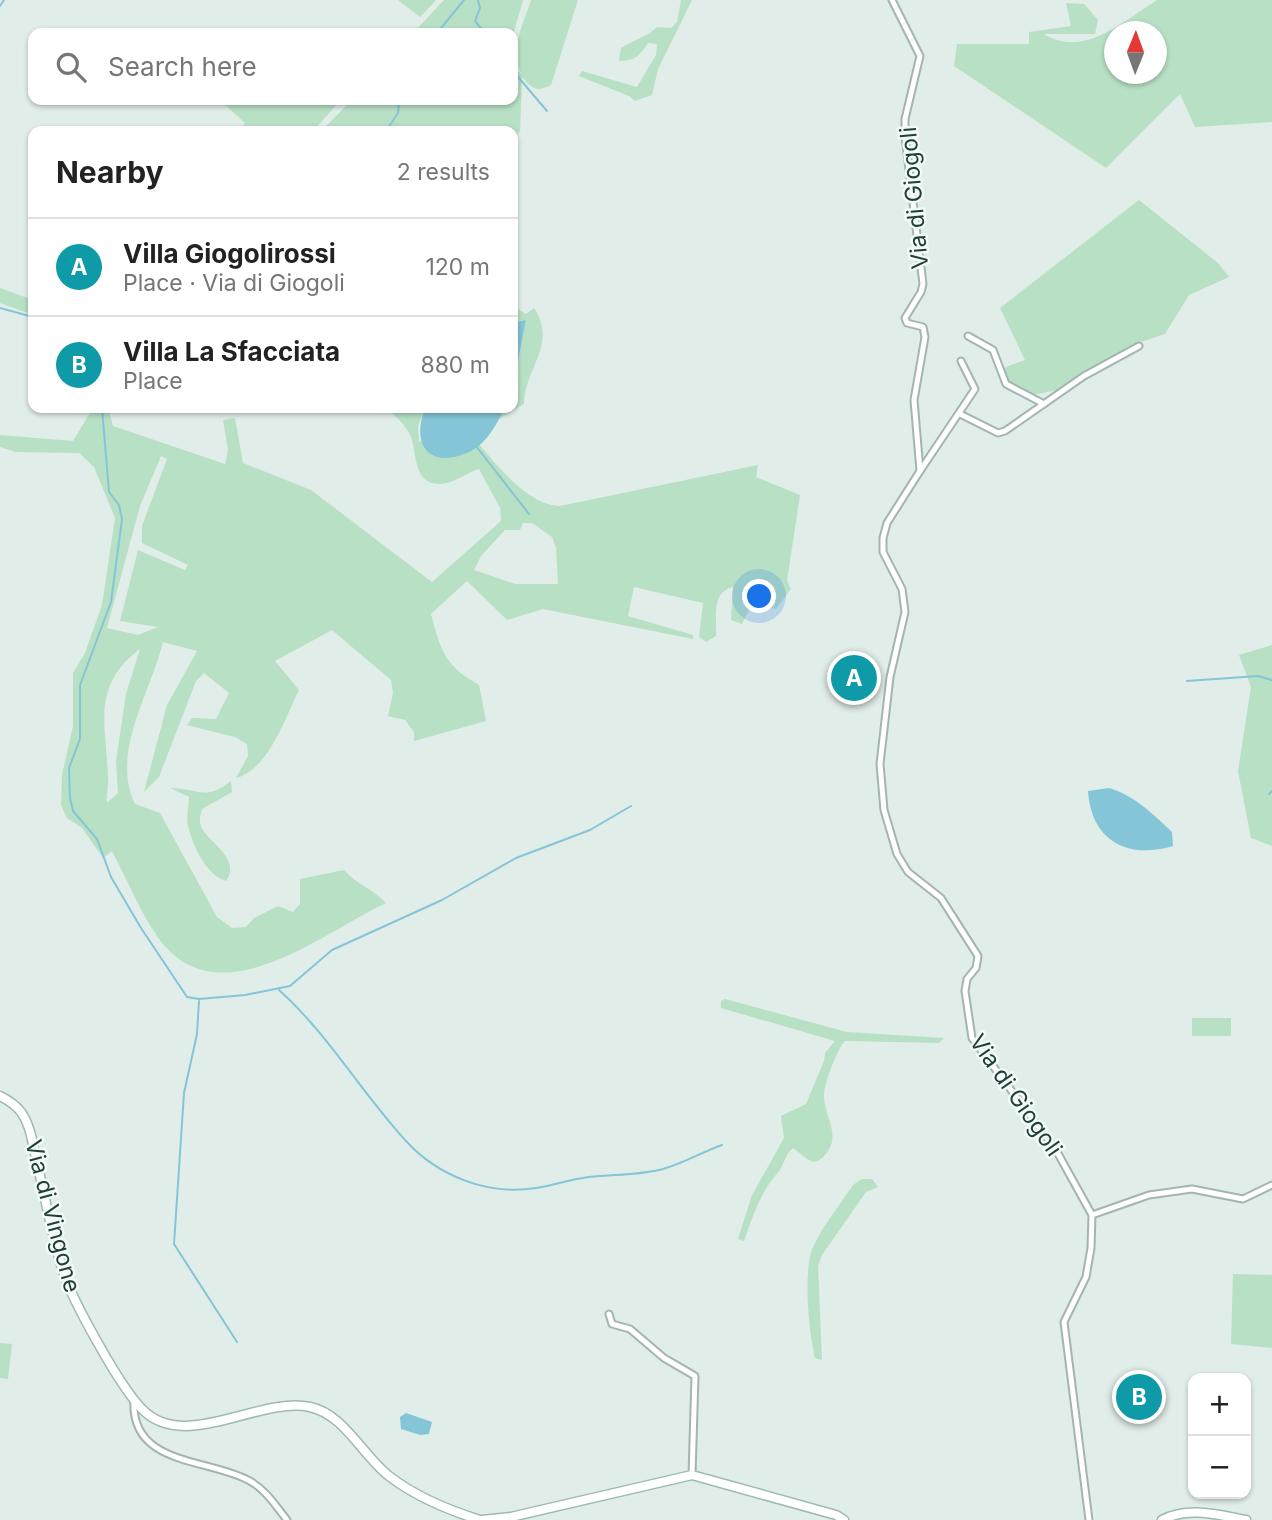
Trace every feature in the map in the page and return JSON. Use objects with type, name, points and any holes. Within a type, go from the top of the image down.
[{"type":"street","name":"Via di Giogoli","points":[[892,0],[920,56],[905,120],[905,137],[923,284],[905,318],[907,323],[923,327],[925,331],[914,400],[920,471],[887,523],[883,538],[883,552],[902,589],[905,612],[890,677],[880,764],[884,810],[897,854],[908,872],[941,898],[977,953],[979,960],[967,979],[965,991],[974,1042],[1003,1075],[1056,1150],[1092,1215]]},
{"type":"street","points":[[968,336],[993,350],[1006,383],[1045,404]]},
{"type":"street","points":[[960,414],[998,433],[1084,376],[1139,346]]},
{"type":"street","points":[[920,471],[975,389],[961,361]]},
{"type":"street","name":"Via di Vingone","points":[[0,1096],[12,1101],[28,1126],[63,1271],[75,1300],[134,1400],[154,1419],[167,1425],[186,1427],[279,1408],[312,1407],[335,1419],[375,1464],[405,1487],[450,1510],[481,1520],[511,1517],[692,1475],[836,1515],[844,1520]]},
{"type":"street","points":[[1089,1520],[1064,1322],[1086,1277],[1091,1248],[1092,1215],[1149,1195],[1192,1189],[1235,1199],[1272,1185]]},
{"type":"street","points":[[610,1314],[612,1325],[630,1329],[664,1357],[695,1376],[692,1475]]},
{"type":"street","points":[[134,1400],[135,1426],[144,1439],[161,1451],[222,1469],[251,1482],[269,1497],[287,1520]]},
{"type":"street","points":[[1162,1520],[1181,1512],[1246,1520]]},
{"type":"green space","points":[[398,0],[436,0],[420,17]]},
{"type":"green space","points":[[444,0],[523,0],[515,28],[418,28]]},
{"type":"green space","points":[[531,0],[578,0],[551,85],[542,89],[535,88],[522,77],[518,134],[518,126],[326,126],[347,105],[518,105],[518,70],[522,75],[518,66],[521,29]]},
{"type":"green space","points":[[681,0],[692,0],[658,69],[652,95],[635,101],[629,96],[579,76],[582,71],[637,87],[656,55],[657,44],[648,43],[636,57],[619,61],[621,48],[657,27],[671,28],[677,22]]},
{"type":"green space","points":[[1157,0],[1272,0],[1272,122],[1195,127],[1180,94],[1106,168],[954,66],[957,44],[1029,44],[1029,32],[1071,26],[1066,3],[1084,4],[1098,20],[1095,34],[1044,34],[1059,41],[1074,42],[1104,34],[1104,84],[1167,84],[1167,21],[1126,21]]},
{"type":"green space","points":[[225,105],[336,105],[318,126],[242,126],[245,123]]},
{"type":"green space","points":[[1139,200],[1218,263],[1229,277],[1189,295],[1165,334],[1141,342],[1058,390],[1032,395],[1011,384],[1003,368],[1025,360],[1000,308]]},
{"type":"green space","points":[[0,288],[28,298],[28,313],[0,303]]},
{"type":"green space","points":[[534,308],[541,321],[543,333],[524,404],[518,408],[518,361],[526,320],[518,322],[518,309],[526,314]]},
{"type":"green space","points":[[90,413],[109,413],[113,426],[225,464],[228,450],[223,420],[235,418],[243,463],[311,490],[432,582],[501,521],[500,508],[479,469],[444,484],[424,479],[411,437],[392,413],[423,413],[418,426],[419,441],[472,450],[479,444],[526,492],[548,504],[560,506],[758,465],[756,477],[800,495],[787,581],[791,589],[776,609],[768,608],[767,585],[760,588],[742,624],[731,620],[733,587],[726,590],[718,600],[716,636],[706,642],[699,637],[703,603],[634,587],[628,616],[693,635],[693,639],[543,609],[507,620],[467,581],[431,614],[441,647],[451,664],[479,685],[486,721],[414,741],[414,732],[405,720],[388,716],[393,693],[391,680],[332,630],[275,661],[299,690],[275,741],[267,754],[248,773],[236,778],[248,756],[247,744],[235,737],[187,725],[192,718],[216,719],[229,693],[204,673],[196,681],[159,777],[144,792],[167,705],[197,651],[163,642],[135,723],[127,764],[129,784],[135,804],[160,813],[217,917],[232,928],[246,927],[254,918],[278,906],[293,912],[300,904],[300,879],[344,870],[386,903],[270,963],[239,971],[209,971],[181,961],[157,936],[112,851],[103,858],[82,828],[67,818],[61,805],[62,775],[73,726],[73,673],[85,653],[102,605],[115,518],[94,467],[79,453],[16,452],[0,447],[0,435],[73,441]],"holes":[[[161,456],[167,459],[142,526],[142,543],[188,565],[185,570],[138,550],[120,621],[158,627],[138,635],[107,628],[140,506]],[[523,523],[532,523],[552,537],[556,548],[558,584],[515,584],[474,570],[481,556],[505,530],[520,530]],[[140,649],[126,694],[116,761],[118,793],[107,803],[104,723],[108,692],[124,663]]]},
{"type":"green space","points":[[1272,645],[1272,846],[1251,838],[1238,771],[1251,687],[1239,655]]},
{"type":"green space","points":[[231,781],[232,792],[202,809],[200,820],[203,830],[228,860],[230,874],[226,881],[212,873],[193,842],[187,823],[189,797],[170,788],[208,792]]},
{"type":"green space","points":[[725,999],[847,1032],[944,1038],[939,1043],[845,1041],[835,1059],[824,1092],[832,1134],[830,1148],[822,1158],[815,1161],[809,1160],[793,1148],[790,1151],[762,1195],[744,1241],[738,1239],[752,1195],[784,1138],[781,1116],[806,1104],[825,1053],[835,1041],[721,1008],[721,1001]]},
{"type":"green space","points":[[1192,1018],[1231,1018],[1231,1036],[1192,1036]]},
{"type":"green space","points":[[862,1179],[872,1179],[878,1187],[866,1192],[822,1255],[818,1266],[822,1360],[815,1358],[811,1333],[807,1284],[810,1255],[827,1222],[853,1185]]},
{"type":"green space","points":[[1233,1274],[1272,1275],[1272,1348],[1231,1344]]},
{"type":"green space","points":[[0,1343],[12,1344],[8,1379],[0,1378]]},
{"type":"water","points":[[526,320],[518,361],[518,322]]},
{"type":"water","points":[[424,413],[502,413],[491,432],[477,447],[445,458],[428,452],[420,434]]},
{"type":"water","points":[[1109,788],[1135,801],[1158,819],[1172,832],[1173,846],[1156,850],[1127,848],[1104,834],[1096,822],[1088,791]]},
{"type":"water","points":[[406,1413],[432,1422],[429,1434],[420,1435],[401,1429],[400,1417]]},
{"type":"waterway","points":[[0,6],[4,0]]},
{"type":"waterway","points":[[441,28],[464,0]]},
{"type":"waterway","points":[[478,0],[480,8],[475,21],[481,28]]},
{"type":"waterway","points":[[518,77],[547,111]]},
{"type":"waterway","points":[[389,126],[398,113],[399,105]]},
{"type":"waterway","points":[[0,308],[28,316]]},
{"type":"waterway","points":[[102,413],[109,492],[119,505],[122,519],[111,602],[80,685],[80,739],[69,768],[70,798],[73,811],[97,839],[111,877],[187,997],[199,999],[245,995],[290,986],[332,950],[442,900],[516,858],[590,830],[631,806]]},
{"type":"waterway","points":[[476,446],[529,514]]},
{"type":"waterway","points":[[1187,681],[1258,676],[1272,680]]},
{"type":"waterway","points":[[1269,794],[1272,791]]},
{"type":"waterway","points":[[279,990],[329,1044],[406,1141],[433,1164],[465,1181],[500,1189],[536,1188],[583,1178],[663,1169],[722,1145]]},
{"type":"waterway","points":[[199,1001],[197,1034],[184,1093],[174,1244],[237,1342]]},
{"type":"place","name":"Villa Giogolirossi","points":[[854,678]]},
{"type":"place","name":"Villa La Sfacciata","points":[[1139,1397]]}]
